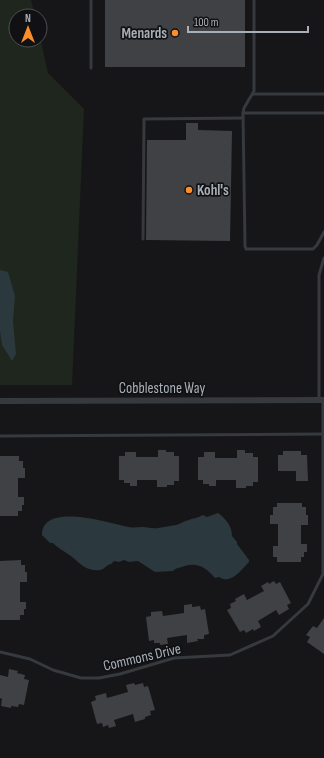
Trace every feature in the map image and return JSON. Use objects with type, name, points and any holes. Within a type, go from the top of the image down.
[{"type":"street","name":"Cobblestone Way","points":[[0,402],[322,400]]},
{"type":"lane","points":[[91,0],[91,68]]},
{"type":"lane","points":[[254,0],[254,91],[244,108],[243,113],[245,246],[246,249],[313,249],[324,232]]},
{"type":"lane","points":[[253,94],[324,94]]},
{"type":"lane","points":[[243,113],[324,113]]},
{"type":"lane","points":[[143,238],[144,119],[243,118]]},
{"type":"lane","name":"Commons Drive","points":[[0,652],[30,659],[53,670],[81,678],[99,678],[120,674],[174,658],[230,655],[273,636],[308,604],[323,574],[324,434],[319,275],[324,258]]},
{"type":"lane","points":[[0,436],[324,434]]},
{"type":"shaded area","points":[[0,0],[31,0],[33,8],[8,8],[8,48],[42,48],[48,73],[84,109],[72,385],[0,385]]},
{"type":"shaded area","points":[[0,270],[8,272],[15,296],[13,321],[16,354],[12,361],[2,345],[0,331]]},
{"type":"shaded area","points":[[218,513],[228,523],[232,536],[249,560],[249,562],[236,576],[228,579],[219,577],[215,578],[204,568],[196,565],[187,565],[173,571],[155,572],[138,561],[129,562],[124,560],[119,562],[114,561],[103,569],[94,570],[86,568],[53,543],[50,543],[42,535],[45,525],[53,519],[65,517],[94,519],[130,527],[156,528],[176,525],[203,515],[207,517]]},
{"type":"building","name":"Menards","points":[[105,0],[245,0],[245,67],[105,67]]},
{"type":"building","name":"Kohl's","points":[[186,123],[198,123],[198,130],[232,131],[230,241],[146,240],[147,140],[186,140]]},
{"type":"building","points":[[158,450],[174,452],[174,456],[179,456],[179,481],[174,481],[174,485],[157,487],[157,480],[137,480],[137,486],[130,486],[130,483],[124,483],[124,480],[119,480],[119,456],[125,456],[125,452],[136,452],[136,457],[158,457]]},
{"type":"building","points":[[237,450],[245,450],[245,453],[253,453],[253,457],[258,457],[258,482],[253,482],[253,486],[236,488],[236,480],[216,480],[216,486],[209,486],[209,484],[203,484],[203,480],[198,480],[198,457],[204,457],[204,452],[215,452],[215,458],[237,458]]},
{"type":"building","points":[[283,451],[301,451],[301,455],[307,455],[308,481],[296,481],[296,471],[278,471],[278,455],[283,455]]},
{"type":"building","points":[[0,456],[19,456],[19,461],[23,461],[25,478],[18,478],[18,497],[24,497],[24,505],[22,505],[22,511],[18,511],[18,516],[0,516]]},
{"type":"building","points":[[277,503],[302,503],[302,507],[306,507],[308,525],[301,525],[301,544],[307,544],[307,552],[304,552],[304,557],[301,557],[301,562],[277,562],[277,557],[273,557],[273,546],[278,546],[278,524],[270,524],[270,515],[273,515],[273,507],[277,507]]},
{"type":"building","points":[[21,560],[21,565],[25,565],[25,572],[27,572],[27,582],[20,582],[20,602],[26,602],[24,615],[20,615],[20,620],[0,620],[0,561]]},
{"type":"building","points":[[274,581],[276,584],[280,582],[291,603],[287,605],[289,609],[279,615],[276,610],[258,621],[261,627],[254,631],[253,629],[246,633],[244,630],[240,632],[227,610],[231,608],[230,604],[244,594],[247,600],[264,591],[261,586],[268,582],[269,584]]},
{"type":"building","points":[[192,604],[192,607],[200,606],[201,610],[205,609],[209,634],[204,635],[204,639],[197,639],[198,641],[187,643],[187,635],[167,638],[168,644],[160,645],[160,643],[154,643],[154,640],[149,641],[146,617],[151,616],[151,612],[162,611],[163,616],[184,613],[184,605]]},
{"type":"building","points":[[324,618],[324,654],[307,642],[310,637],[306,635],[313,626],[317,628]]},
{"type":"building","points":[[9,669],[18,671],[17,673],[25,675],[24,679],[29,680],[24,705],[19,704],[18,707],[11,706],[11,708],[1,706],[2,699],[0,698],[0,675],[8,677]]},
{"type":"building","points":[[134,683],[135,685],[143,683],[144,687],[148,686],[155,710],[150,711],[151,715],[145,717],[145,719],[135,722],[133,714],[114,720],[116,726],[109,728],[108,725],[103,727],[102,723],[97,724],[91,702],[96,700],[95,696],[106,693],[107,698],[128,692],[126,685]]},
{"type":"place","name":"Menards","points":[[175,33]]},
{"type":"place","name":"Kohl's","points":[[189,190]]}]
